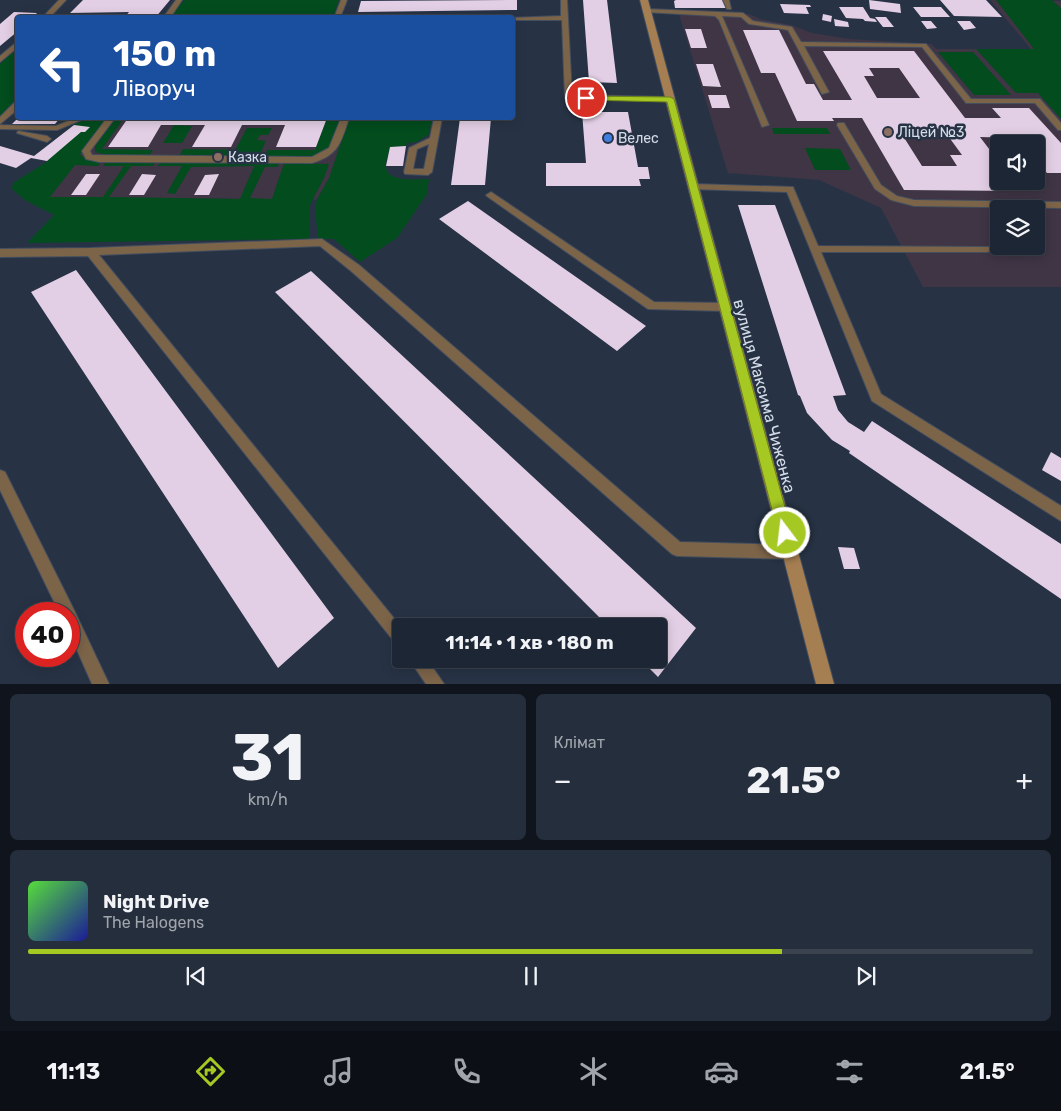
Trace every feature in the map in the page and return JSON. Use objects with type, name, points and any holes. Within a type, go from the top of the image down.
[{"type":"street","name":"вулиця Максима Чиженка","points":[[645,6],[825,684]]},
{"type":"lane","points":[[48,15],[63,0]]},
{"type":"lane","points":[[168,15],[179,0]]},
{"type":"lane","points":[[338,15],[344,0]]},
{"type":"lane","points":[[564,0],[568,97],[670,99]]},
{"type":"lane","points":[[726,0],[729,8]]},
{"type":"lane","points":[[645,6],[718,15],[743,15],[751,23],[790,28],[825,92]]},
{"type":"lane","points":[[718,15],[722,20],[765,124]]},
{"type":"lane","points":[[515,18],[565,18]]},
{"type":"lane","points":[[799,44],[924,45],[969,101],[1036,101],[1061,128]]},
{"type":"lane","points":[[0,60],[15,46]]},
{"type":"lane","points":[[0,122],[15,107]]},
{"type":"lane","points":[[0,127],[57,128],[77,120]]},
{"type":"lane","points":[[109,120],[86,151],[89,157],[98,159],[312,160],[330,154],[335,147],[344,120]]},
{"type":"lane","points":[[434,139],[438,120]]},
{"type":"lane","points":[[841,125],[878,188],[894,198],[914,203],[1061,205]]},
{"type":"lane","points":[[0,127],[47,139]]},
{"type":"lane","points":[[693,187],[790,189],[876,397],[1061,514]]},
{"type":"lane","points":[[491,195],[652,306],[725,307]]},
{"type":"lane","points":[[0,253],[91,252],[322,242],[362,274],[677,549],[790,552]]},
{"type":"lane","points":[[814,249],[988,248]]},
{"type":"lane","points":[[91,252],[392,628]]},
{"type":"lane","points":[[0,476],[62,602]]},
{"type":"lane","points":[[80,640],[101,684]]},
{"type":"lane","points":[[424,668],[436,684]]},
{"type":"shaded area","name":"Ліцей №3","points":[[990,0],[1061,1],[1061,287],[923,287],[881,208],[819,180],[728,173],[678,11],[749,14],[760,19],[791,25],[812,33],[849,39],[932,44],[936,49],[1031,49]]},
{"type":"shaded area","name":"Казка","points":[[99,120],[376,120],[352,200],[48,197]]},
{"type":"green space","points":[[184,0],[339,0],[334,15],[172,15]]},
{"type":"green space","points":[[996,0],[1052,0],[1061,8],[1061,119],[1038,93],[1016,93],[976,49],[1034,49]]},
{"type":"green space","points":[[15,50],[15,100],[0,116],[0,64]]},
{"type":"green space","points":[[938,52],[973,52],[1011,95],[974,95]]},
{"type":"green space","points":[[83,120],[105,120],[80,154],[86,160],[101,162],[98,166],[75,165],[50,197],[103,197],[124,166],[103,166],[106,162],[155,163],[153,166],[131,166],[109,197],[240,199],[254,166],[191,167],[175,194],[167,193],[182,166],[157,166],[160,163],[279,163],[278,167],[265,167],[250,198],[272,199],[284,163],[329,164],[309,207],[310,239],[27,243],[54,215],[25,200],[12,189],[13,183],[48,161],[74,125]]},
{"type":"green space","points":[[114,120],[123,120],[102,149],[153,150],[149,156],[110,156],[95,152],[95,146]]},
{"type":"green space","points":[[326,120],[340,120],[332,144],[320,154],[301,158],[264,157],[267,150],[315,150]]},
{"type":"green space","points":[[348,120],[432,120],[429,134],[417,142],[407,143],[406,146],[390,147],[386,165],[388,172],[397,178],[429,179],[427,194],[397,238],[360,262],[334,239],[318,239],[315,207],[317,199],[329,178]]},
{"type":"green space","points":[[174,125],[192,126],[182,143],[163,143]]},
{"type":"green space","points":[[247,128],[272,128],[268,135],[260,135],[257,140],[266,141],[259,156],[179,156],[183,149],[235,150]]},
{"type":"green space","points":[[772,128],[827,128],[830,134],[774,134]]},
{"type":"green space","points":[[805,148],[840,149],[851,170],[815,170]]},
{"type":"building","points":[[83,0],[170,0],[158,15],[126,15],[129,12],[70,13]]},
{"type":"building","points":[[517,0],[517,10],[358,12],[361,1]]},
{"type":"building","points":[[583,0],[607,0],[617,83],[589,82]]},
{"type":"building","points":[[723,0],[726,8],[675,8],[674,1]]},
{"type":"building","points":[[869,0],[900,4],[901,13],[870,9]]},
{"type":"building","points":[[940,0],[986,0],[1002,17],[954,16]]},
{"type":"building","points":[[780,4],[810,5],[811,7],[806,7],[809,14],[784,13]]},
{"type":"building","points":[[839,7],[863,7],[870,18],[875,19],[877,22],[846,18]]},
{"type":"building","points":[[913,7],[941,7],[950,17],[921,17]]},
{"type":"building","points":[[14,12],[37,13],[35,15],[15,15],[15,34],[0,46],[0,24]]},
{"type":"building","points":[[823,14],[832,16],[831,22],[822,20]]},
{"type":"building","points":[[875,17],[886,17],[894,27],[883,27]]},
{"type":"building","points":[[834,19],[848,22],[849,27],[835,26]]},
{"type":"building","points":[[921,21],[931,21],[937,28],[927,29]]},
{"type":"building","points":[[957,21],[970,21],[976,28],[964,30]]},
{"type":"building","points":[[685,29],[701,29],[707,48],[691,48]]},
{"type":"building","points":[[743,30],[779,30],[806,84],[814,84],[823,100],[852,100],[823,51],[914,51],[965,118],[1001,118],[992,108],[1029,108],[1061,143],[1061,173],[1047,173],[1045,171],[1045,135],[990,135],[990,137],[980,137],[990,150],[990,190],[1020,191],[904,190],[862,118],[832,118],[834,121],[797,121],[775,73],[761,73]],"holes":[[[869,68],[899,68],[920,98],[877,98],[864,76],[874,76]],[[898,128],[943,129],[962,155],[950,155],[957,166],[922,166]]]},
{"type":"building","points":[[696,64],[713,64],[721,87],[703,86]]},
{"type":"building","points":[[708,95],[726,95],[730,108],[712,108]]},
{"type":"building","name":"Велес","points":[[582,112],[628,112],[638,167],[648,167],[650,179],[639,179],[641,186],[546,186],[546,163],[586,163]]},
{"type":"building","points":[[16,120],[58,120],[55,124],[12,124]]},
{"type":"building","points":[[127,120],[326,120],[316,147],[276,147],[285,125],[242,125],[231,147],[192,147],[205,125],[161,125],[148,147],[108,147]]},
{"type":"building","points":[[460,120],[491,120],[485,185],[451,185]]},
{"type":"building","points":[[74,125],[90,127],[85,132],[81,132],[47,161],[31,158],[16,168],[0,163],[0,146],[34,156]]},
{"type":"building","points":[[406,146],[403,166],[386,166],[390,147]]},
{"type":"building","points":[[86,174],[100,174],[86,195],[71,195]]},
{"type":"building","points":[[142,174],[156,175],[144,195],[129,195]]},
{"type":"building","points":[[219,174],[209,195],[194,195],[205,175]]},
{"type":"building","points":[[468,201],[646,326],[617,351],[439,219]]},
{"type":"building","points":[[738,205],[775,205],[846,395],[833,396],[838,410],[848,422],[864,432],[872,421],[1061,544],[1061,599],[849,453],[850,451],[832,440],[807,413],[798,395]]},
{"type":"building","points":[[76,270],[334,618],[278,668],[31,292]]},
{"type":"building","points":[[311,271],[696,628],[667,665],[667,618],[600,618],[275,292]]},
{"type":"building","points":[[1051,452],[1061,458],[1061,481],[1042,470]]},
{"type":"building","points":[[838,547],[854,548],[860,569],[844,569]]},
{"type":"building","points":[[649,668],[665,668],[658,677]]},
{"type":"place","name":"Ліцей №3","points":[[888,132]]},
{"type":"place","name":"Велес","points":[[608,138]]},
{"type":"place","name":"Казка","points":[[218,157]]},
{"type":"route","points":[[586,98],[670,99],[785,533]]}]
